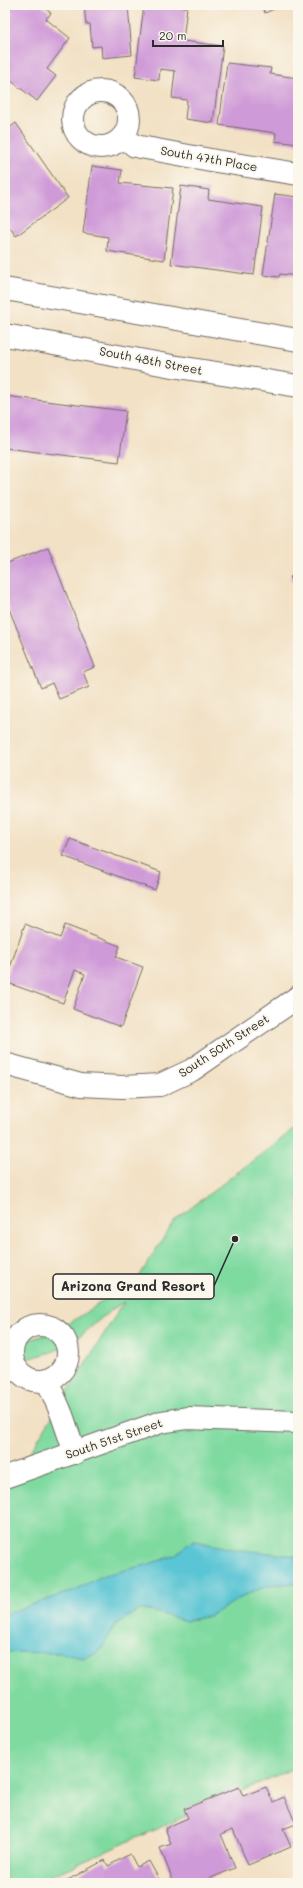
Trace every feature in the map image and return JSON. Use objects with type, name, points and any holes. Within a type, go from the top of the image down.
[{"type":"street","name":"South 47th Place","points":[[122,137],[135,146],[298,174]]},
{"type":"street","points":[[5,289],[298,340]]},
{"type":"street","name":"South 48th Street","points":[[5,335],[172,366],[298,386]]},
{"type":"street","name":"South 50th Street","points":[[5,1064],[81,1085],[122,1088],[160,1085],[192,1070],[298,997]]},
{"type":"street","points":[[47,1380],[62,1415],[75,1453]]},
{"type":"street","name":"South 51st Street","points":[[5,1477],[161,1422],[187,1418],[298,1422]]},
{"type":"green space","points":[[298,1126],[298,1766],[35,1883],[5,1883],[5,1492],[124,1302],[109,1312],[82,1335],[61,1348],[28,1358],[5,1361],[5,1347],[58,1331],[139,1277],[174,1221]]},
{"type":"water","points":[[195,1541],[233,1549],[297,1556],[298,1583],[271,1585],[251,1592],[209,1616],[186,1621],[148,1610],[139,1610],[116,1624],[103,1647],[96,1653],[82,1658],[60,1653],[5,1652],[5,1614],[75,1590],[104,1575],[146,1565],[176,1555],[188,1544]]},
{"type":"building","points":[[13,5],[41,5],[51,13],[46,19],[70,38],[47,69],[56,76],[37,101],[10,80],[5,87],[5,16]]},
{"type":"building","points":[[84,5],[128,5],[132,55],[102,58],[101,46],[92,47],[90,24],[86,24]]},
{"type":"building","points":[[144,5],[187,7],[183,41],[223,46],[213,123],[185,119],[187,100],[172,98],[175,71],[160,69],[159,80],[135,77]]},
{"type":"building","points":[[261,5],[283,5],[265,13]]},
{"type":"building","points":[[227,63],[271,68],[270,74],[298,78],[298,144],[275,141],[276,133],[219,125]]},
{"type":"building","points":[[16,123],[68,198],[16,236],[5,221],[5,131]]},
{"type":"building","points":[[92,166],[122,170],[120,183],[173,188],[164,260],[107,251],[108,237],[83,233]]},
{"type":"building","points":[[181,186],[209,190],[208,199],[263,207],[254,275],[171,264]]},
{"type":"building","points":[[275,194],[298,197],[298,276],[280,274],[279,277],[263,275]]},
{"type":"building","points":[[5,396],[126,411],[119,462],[5,448]]},
{"type":"building","points":[[48,547],[95,667],[83,672],[89,687],[59,699],[52,683],[41,688],[5,599],[7,596],[5,593],[5,564]]},
{"type":"building","points":[[298,573],[298,592],[290,577]]},
{"type":"building","points":[[70,839],[161,872],[155,890],[63,856]]},
{"type":"building","points":[[25,924],[60,938],[65,925],[120,946],[116,957],[143,967],[121,1027],[73,1009],[85,974],[75,970],[63,1003],[5,982]]},
{"type":"building","points":[[239,1787],[243,1796],[266,1787],[273,1802],[284,1797],[296,1824],[283,1829],[291,1847],[248,1865],[233,1829],[221,1834],[235,1868],[199,1883],[174,1883],[160,1848],[171,1844],[165,1828],[188,1818],[184,1809]]},
{"type":"building","points":[[130,1854],[137,1867],[149,1861],[161,1883],[62,1883],[105,1860],[108,1866]]},
{"type":"place","name":"Arizona Grand Resort","points":[[235,1239]]}]
